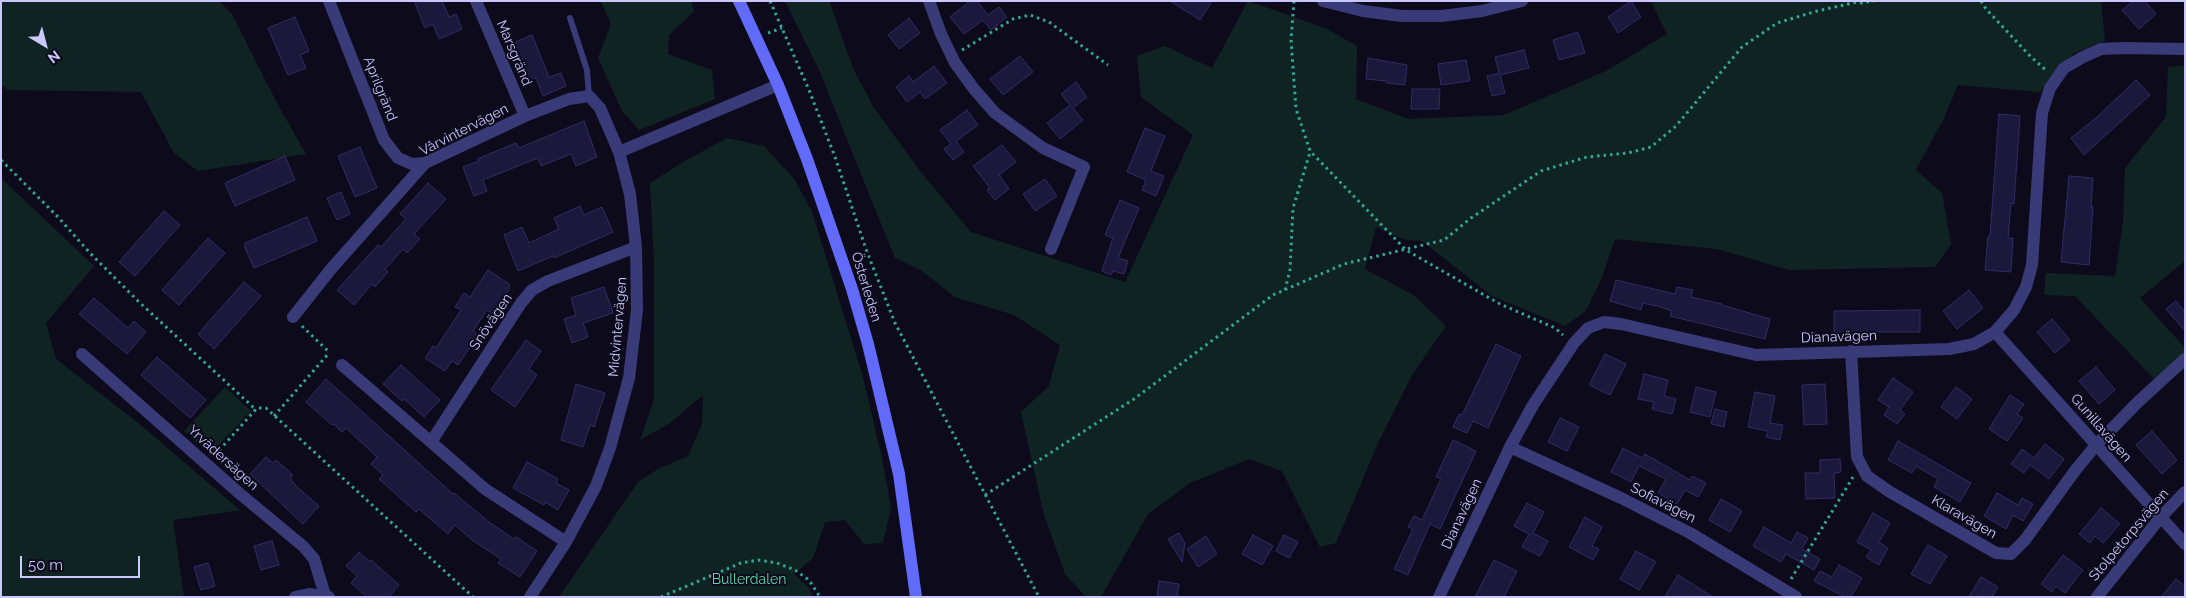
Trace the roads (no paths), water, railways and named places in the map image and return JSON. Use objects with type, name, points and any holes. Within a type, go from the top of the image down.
[{"type":"main road","name":"Österleden","points":[[739,1],[778,85],[852,289],[868,344],[899,474],[916,597]]},
{"type":"street","name":"Aprilgränd","points":[[329,1],[384,140],[398,158],[412,164],[425,164]]},
{"type":"street","name":"Marsgränd","points":[[476,1],[525,116]]},
{"type":"street","points":[[929,1],[952,56],[974,90],[995,113],[1043,148],[1084,167],[1051,249]]},
{"type":"street","points":[[1323,1],[1363,10],[1412,16],[1442,16],[1482,11],[1522,1]]},
{"type":"street","name":"Dianavägen","points":[[1439,597],[1510,447],[1533,405],[1574,343],[1588,328],[1604,322],[1621,324],[1756,355],[1949,349],[1974,344],[1995,332],[2014,310],[2026,287],[2030,272],[2042,113],[2050,88],[2064,68],[2102,49],[2185,49]]},
{"type":"street","points":[[589,96],[600,108],[619,152],[778,85]]},
{"type":"street","name":"Vårvintervägen","points":[[293,317],[331,269],[425,164],[525,116],[569,99],[589,96]]},
{"type":"street","name":"Midvintervägen","points":[[530,597],[566,542],[596,486],[621,412],[629,378],[637,310],[636,247],[630,194],[619,152]]},
{"type":"street","name":"Snövägen","points":[[431,442],[515,311],[532,290],[548,281],[636,247]]},
{"type":"street","name":"Gunillavägen","points":[[1995,332],[2185,544]]},
{"type":"street","name":"Klaravägen","points":[[1851,351],[1857,456],[1867,476],[1890,492],[1996,553],[2011,554],[2025,540],[2096,445],[2138,402],[2185,360]]},
{"type":"street","name":"Yrvädersägen","points":[[82,354],[304,547],[314,559],[327,596]]},
{"type":"street","points":[[342,365],[485,489],[566,542]]},
{"type":"street","name":"Sofiavägen","points":[[1510,447],[1621,498],[1690,533],[1796,597]]},
{"type":"street","name":"Stolpetorpsvägen","points":[[2097,597],[2160,518],[2185,492]]},
{"type":"street","points":[[295,597],[309,594],[327,596]]},
{"type":"lane","points":[[570,18],[587,70],[589,96]]},
{"type":"park label","name":"Bullerdalen","points":[[749,580]]}]
